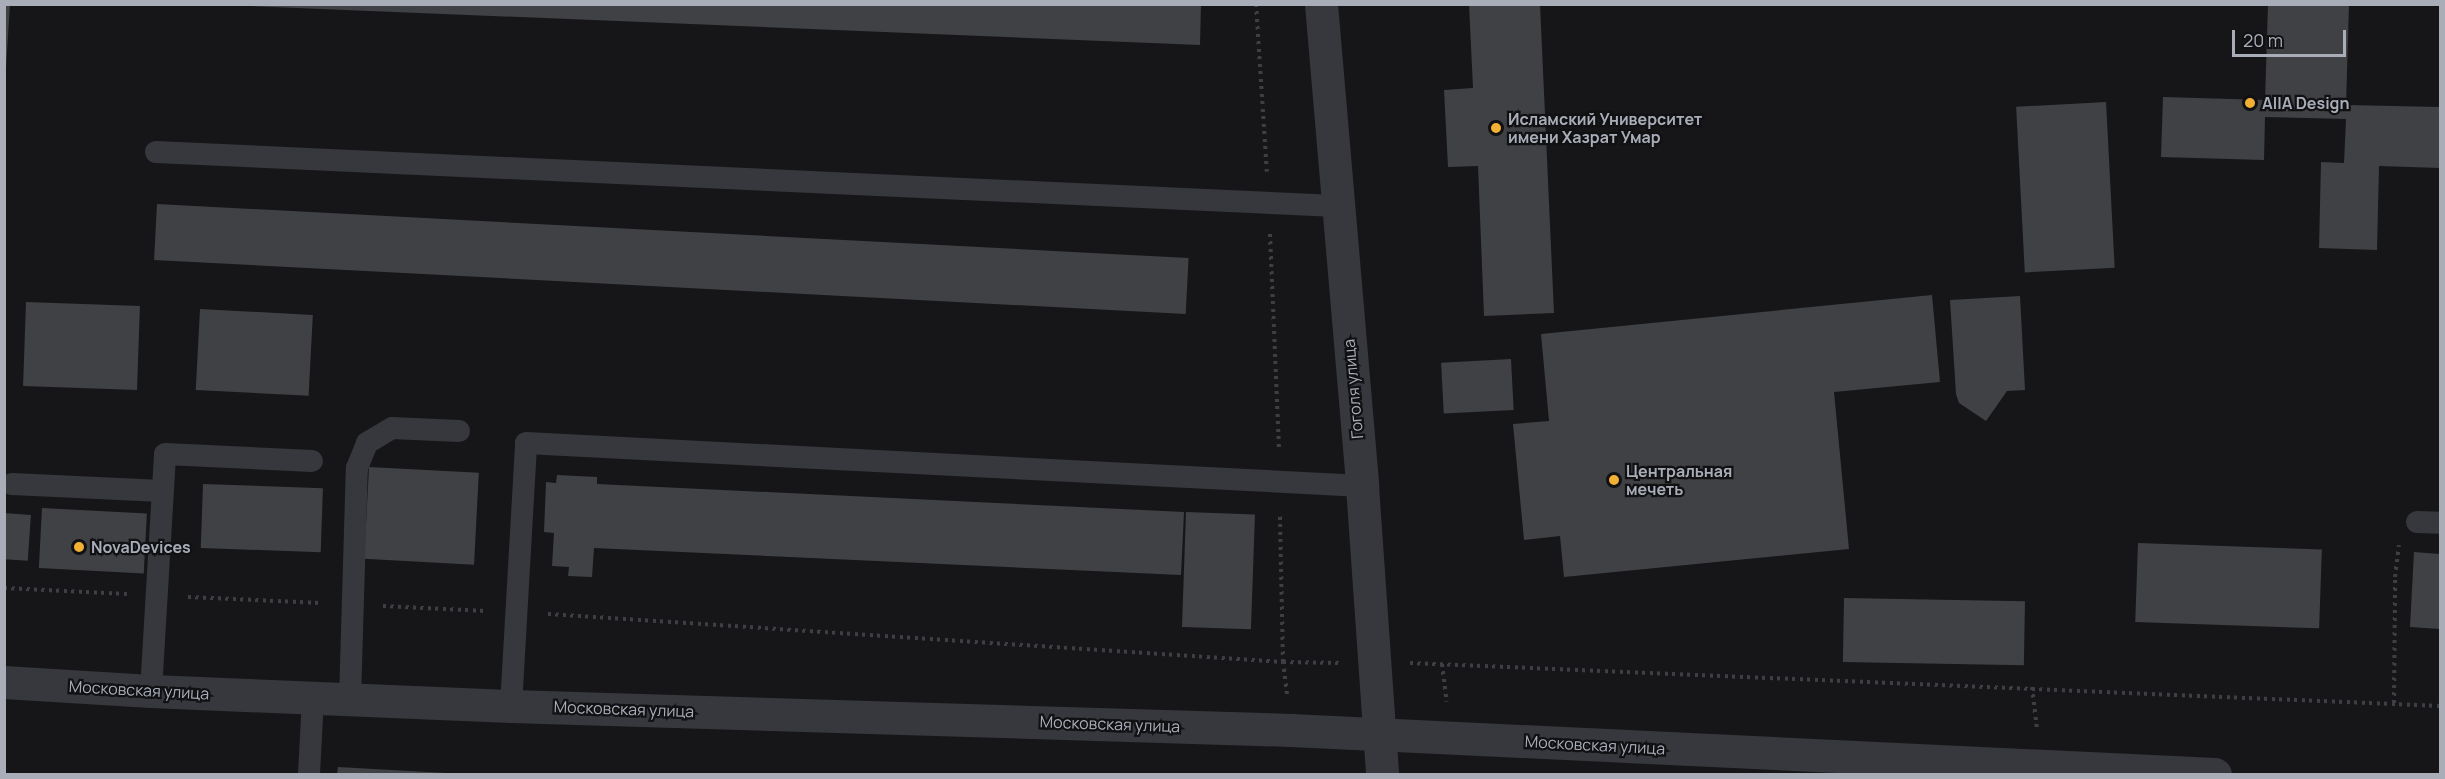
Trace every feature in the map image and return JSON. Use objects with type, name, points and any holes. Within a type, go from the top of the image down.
[{"type":"street","name":"Гоголя улица","points":[[1321,4],[1362,486],[1382,774]]},
{"type":"street","name":"Московская улица","points":[[4,682],[152,691],[511,706],[1291,730],[2215,774]]},
{"type":"lane","points":[[156,152],[1337,206]]},
{"type":"lane","points":[[350,699],[355,604],[357,468],[367,443],[392,428],[459,431]]},
{"type":"lane","points":[[511,706],[526,443],[1191,475],[1362,486]]},
{"type":"lane","points":[[152,691],[165,454],[312,461]]},
{"type":"lane","points":[[12,484],[162,491]]},
{"type":"lane","points":[[2417,522],[2440,523]]},
{"type":"lane","points":[[309,774],[313,698]]},
{"type":"path","points":[[1256,4],[1269,203],[1280,482],[1283,662]]},
{"type":"path","points":[[2394,703],[2396,577],[2399,542],[2417,522]]},
{"type":"path","points":[[4,588],[516,612],[1283,662],[1489,666],[2440,706]]},
{"type":"building","points":[[4,4],[10,4],[6,68],[4,68]]},
{"type":"building","points":[[201,4],[1201,4],[1200,45]]},
{"type":"building","name":"Исламский Университет имени Хазрат Умар","points":[[1469,4],[1540,4],[1554,313],[1484,316],[1478,166],[1448,167],[1444,90],[1473,88]]},
{"type":"building","points":[[2268,4],[2349,4],[2346,105],[2440,107],[2440,168],[2379,166],[2377,250],[2319,248],[2321,162],[2344,163],[2346,119],[2265,117],[2264,160],[2161,157],[2163,97],[2265,100]]},
{"type":"building","points":[[2106,102],[2115,268],[2025,272],[2016,107]]},
{"type":"building","points":[[157,204],[1189,258],[1186,314],[154,260]]},
{"type":"building","points":[[1932,295],[1940,382],[1834,392],[1849,549],[1564,577],[1560,536],[1524,540],[1513,424],[1549,421],[1541,334]]},
{"type":"building","points":[[2020,296],[2025,390],[2007,391],[1986,421],[1959,403],[1956,394],[1950,300]]},
{"type":"building","points":[[26,302],[140,306],[137,390],[23,386]]},
{"type":"building","points":[[200,309],[313,315],[309,396],[196,390]]},
{"type":"building","points":[[1511,359],[1514,410],[1444,414],[1441,363]]},
{"type":"building","points":[[369,467],[479,473],[474,565],[364,559]]},
{"type":"building","points":[[557,475],[597,477],[597,484],[1184,512],[1181,575],[594,548],[592,577],[568,576],[569,567],[552,566],[554,533],[544,532],[546,482],[556,483]]},
{"type":"building","points":[[203,484],[323,488],[321,552],[201,548]]},
{"type":"building","points":[[42,508],[147,513],[144,573],[39,568]]},
{"type":"building","points":[[1186,512],[1255,514],[1251,629],[1182,627]]},
{"type":"building","points":[[4,513],[31,515],[28,561],[4,559]]},
{"type":"building","points":[[2138,543],[2322,549],[2319,628],[2135,622]]},
{"type":"building","points":[[2414,552],[2440,554],[2440,629],[2410,627]]},
{"type":"building","points":[[1844,598],[2025,601],[2024,665],[1843,662]]},
{"type":"building","points":[[338,767],[446,773],[446,774],[337,774]]},
{"type":"place","name":"AllA Design","points":[[2250,103]]},
{"type":"place","name":"Исламский Университет имени Хазрат Умар","points":[[1496,128]]},
{"type":"place","name":"Центральная мечеть","points":[[1614,480]]},
{"type":"place","name":"NovaDevices","points":[[79,547]]}]
